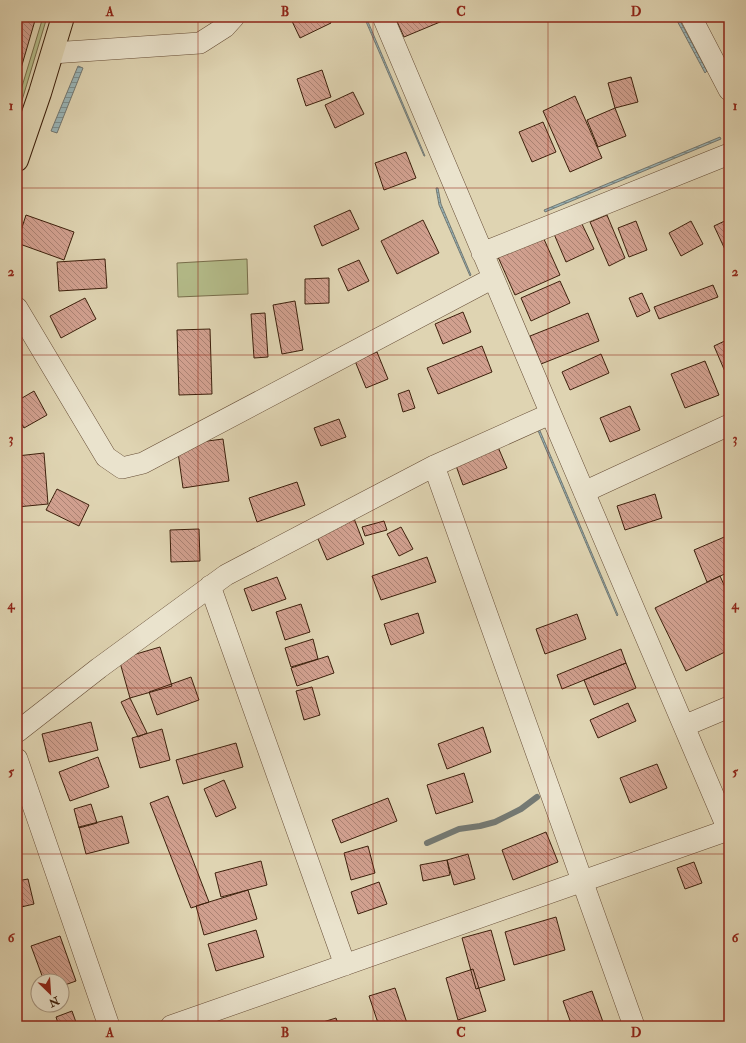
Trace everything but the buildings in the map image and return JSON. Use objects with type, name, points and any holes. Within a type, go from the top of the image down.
[{"type":"main road","points":[[17,160],[40,94],[62,17]]},
{"type":"street","points":[[52,53],[200,43],[225,27],[234,17]]},
{"type":"street","points":[[171,1026],[729,831],[550,414],[383,17]]},
{"type":"street","points":[[691,17],[729,90]]},
{"type":"street","points":[[482,253],[729,154]]},
{"type":"street","points":[[17,308],[106,457],[122,468],[143,463],[493,278]]},
{"type":"street","points":[[17,732],[99,668],[226,575],[434,466],[550,414]]},
{"type":"street","points":[[584,492],[729,425]]},
{"type":"street","points":[[434,466],[634,1026]]},
{"type":"street","points":[[210,586],[345,965]]},
{"type":"street","points":[[684,726],[729,707]]},
{"type":"street","points":[[17,759],[109,1026]]},
{"type":"green space","points":[[43,17],[47,17],[17,117],[17,103]]},
{"type":"green space","points":[[247,259],[248,294],[178,297],[177,263]]},
{"type":"water","points":[[364,17],[366,17],[425,156],[424,156]]},
{"type":"water","points":[[675,17],[678,17],[707,71],[705,73]]},
{"type":"water","points":[[78,66],[83,68],[57,133],[51,131]]},
{"type":"water","points":[[720,137],[721,139],[545,212],[544,210]]},
{"type":"water","points":[[436,188],[438,188],[441,204],[471,275],[470,276],[439,205]]},
{"type":"water","points":[[536,426],[538,426],[618,615],[617,616]]},
{"type":"waterway","points":[[427,843],[459,829],[495,822],[521,809],[537,797]]}]
